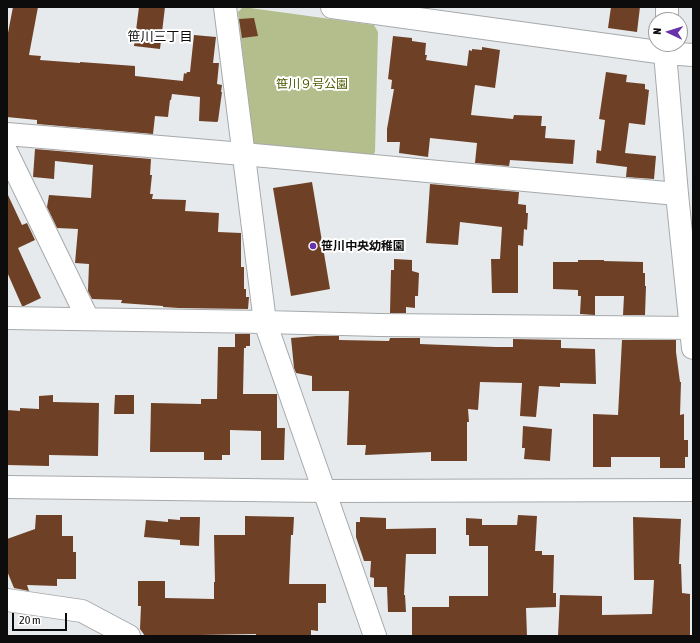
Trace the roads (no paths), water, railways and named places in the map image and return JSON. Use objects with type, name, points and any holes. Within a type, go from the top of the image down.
[{"type":"street","points":[[225,7],[265,322],[375,636]]},
{"type":"street","points":[[332,7],[648,46]]},
{"type":"street","points":[[7,318],[265,322],[692,334],[677,194],[665,52]]},
{"type":"street","points":[[681,52],[693,55]]},
{"type":"street","points":[[7,134],[677,194]]},
{"type":"street","points":[[7,153],[88,319]]},
{"type":"street","points":[[7,487],[324,491],[693,490]]},
{"type":"street","points":[[7,600],[82,611],[129,636]]},
{"type":"place","name":"笹川中央幼稚園","points":[[313,246]]},
{"type":"district","name":"笹川三丁目","points":[[160,37]]},
{"type":"park label","name":"笹川９号公園","points":[[312,84]]}]
